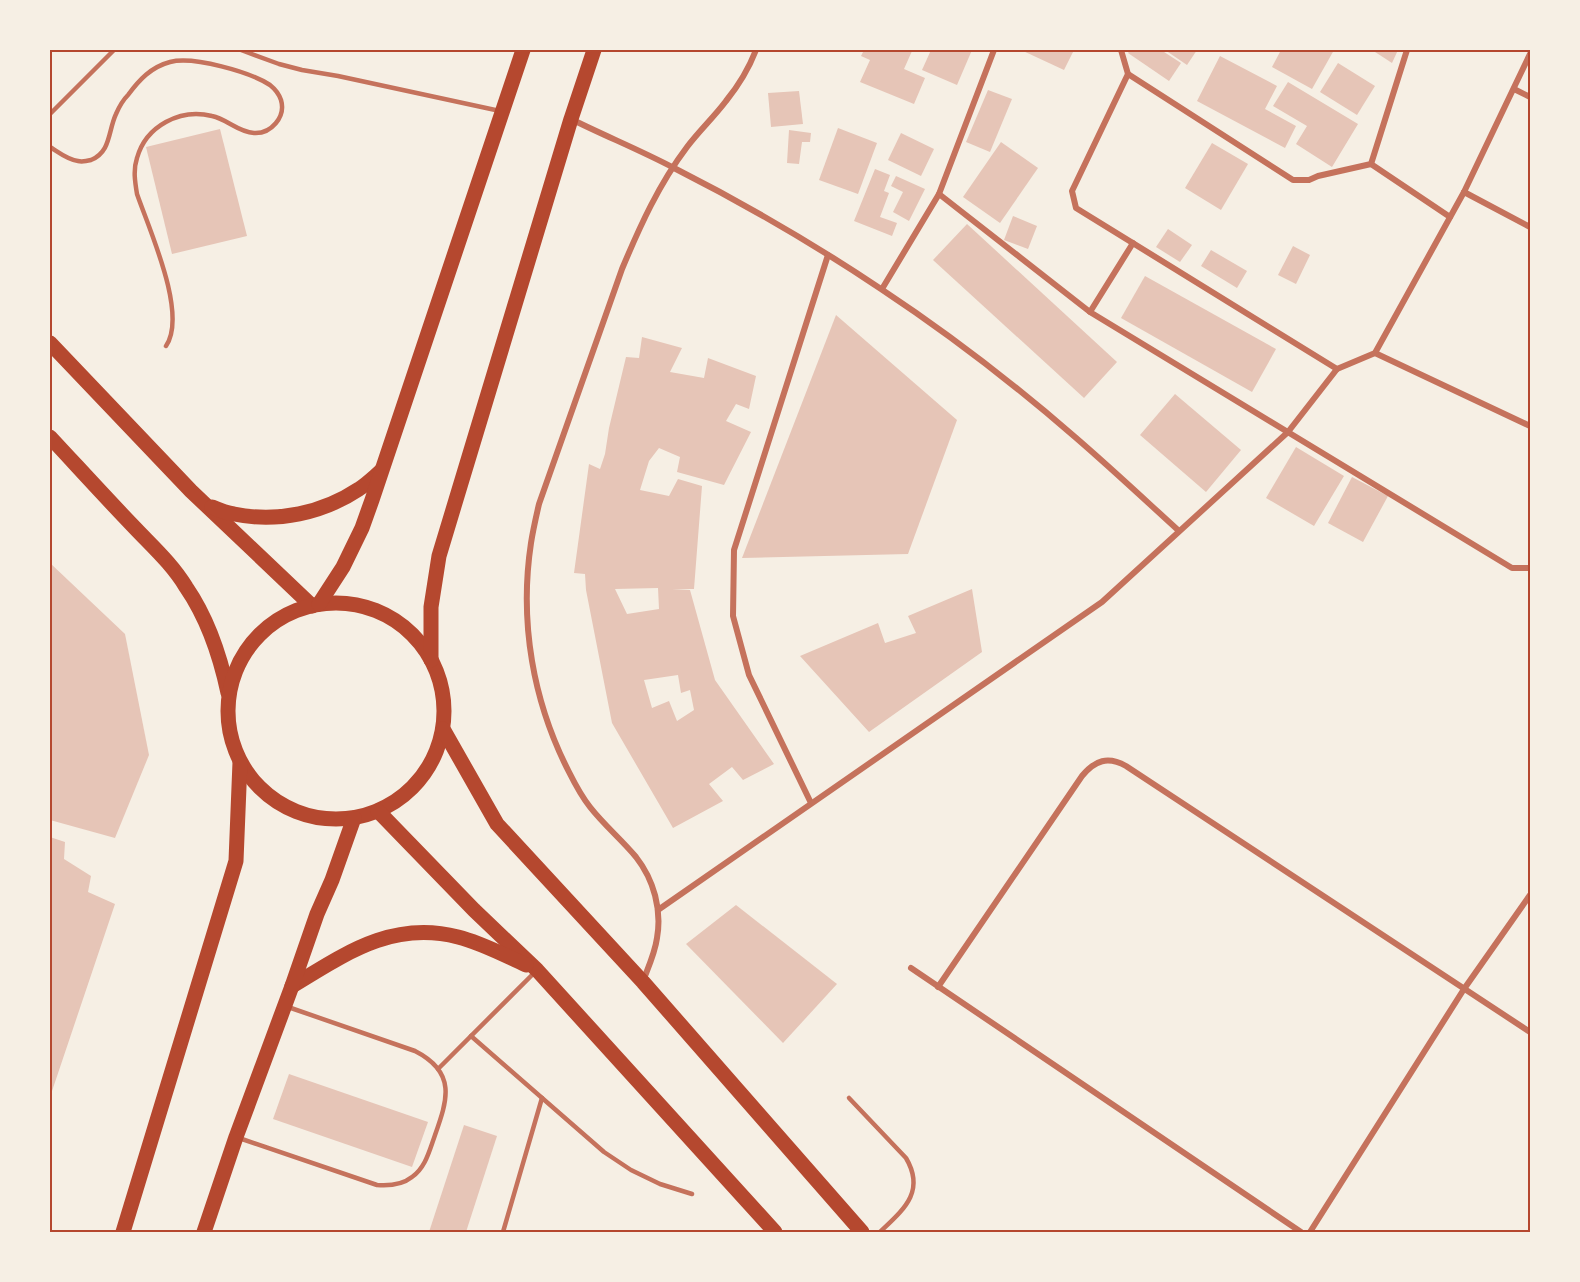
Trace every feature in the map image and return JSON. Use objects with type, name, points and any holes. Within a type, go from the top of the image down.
[{"type":"main road","points":[[316,605],[343,567],[362,528],[523,50]]},
{"type":"main road","points":[[431,660],[431,607],[439,556],[594,50]]},
{"type":"main road","points":[[50,342],[133,431],[208,506],[316,605]]},
{"type":"main road","points":[[50,437],[166,560],[186,587],[203,616],[214,642],[229,696]]},
{"type":"main road","points":[[208,506],[234,514],[260,518],[313,512],[353,493],[381,471]]},
{"type":"main road","points":[[352,604],[384,615],[411,633],[431,660],[443,693],[443,729],[439,744],[433,759],[416,784],[398,800],[378,811],[354,818],[327,819],[301,813],[288,808],[265,793],[240,762],[233,746],[227,714],[232,680],[246,651],[256,638],[282,618],[316,605],[352,604]]},
{"type":"main road","points":[[443,729],[497,824],[643,982],[862,1233]]},
{"type":"main road","points":[[123,1233],[236,861],[240,762]]},
{"type":"main road","points":[[378,811],[474,910],[537,970],[775,1233]]},
{"type":"main road","points":[[204,1233],[236,1137],[354,818]]},
{"type":"main road","points":[[292,986],[366,944],[386,937],[406,934],[432,933],[457,937],[482,945],[537,970]]},
{"type":"street","points":[[643,982],[657,940],[656,895],[637,858],[591,808],[570,774],[553,738],[540,700],[531,662],[527,622],[527,582],[531,542],[539,504],[629,252],[652,201],[672,167],[731,94],[756,50]]},
{"type":"street","points":[[882,289],[939,194],[994,50]]},
{"type":"street","points":[[1121,50],[1128,74],[1293,180],[1309,180],[1371,164],[1450,217]]},
{"type":"street","points":[[1371,164],[1407,50]]},
{"type":"street","points":[[658,910],[1102,602],[1288,432],[1337,369],[1375,353],[1464,192],[1530,54]]},
{"type":"street","points":[[1128,74],[1072,191],[1076,208],[1337,369]]},
{"type":"street","points":[[1514,89],[1530,97]]},
{"type":"street","points":[[571,119],[672,167],[751,209],[882,289],[1013,385],[1076,437],[1179,531]]},
{"type":"street","points":[[1464,192],[1530,227]]},
{"type":"street","points":[[939,194],[1090,312],[1512,568],[1530,568]]},
{"type":"street","points":[[1090,312],[1133,243]]},
{"type":"street","points":[[811,803],[749,675],[733,616],[734,550],[828,255]]},
{"type":"street","points":[[1375,353],[1530,426]]},
{"type":"street","points":[[938,987],[1082,776],[1089,767],[1108,760],[1117,761],[1126,766],[1530,1032]]},
{"type":"street","points":[[1310,1233],[1464,989],[1530,895]]},
{"type":"street","points":[[911,968],[1301,1233]]},
{"type":"lane","points":[[50,114],[114,50]]},
{"type":"lane","points":[[241,50],[302,70],[502,112]]},
{"type":"lane","points":[[50,147],[78,162],[86,162],[101,154],[116,114],[125,98],[147,74],[158,66],[170,62],[198,61],[229,69],[271,85],[277,92],[282,111],[273,127],[264,132],[245,131],[214,116],[190,114],[162,125],[148,137],[141,147],[137,158],[135,182],[137,194],[163,266],[170,297],[172,335],[166,346]]},
{"type":"lane","points":[[438,1069],[537,970]]},
{"type":"lane","points":[[236,1137],[377,1185],[390,1186],[401,1183],[421,1169],[427,1158],[444,1110],[446,1095],[444,1081],[438,1069],[428,1058],[415,1051],[285,1006]]},
{"type":"lane","points":[[471,1036],[604,1152],[631,1170],[660,1184],[692,1194]]},
{"type":"lane","points":[[503,1233],[542,1098]]},
{"type":"lane","points":[[849,1098],[906,1158],[914,1176],[914,1185],[908,1204],[880,1233]]},
{"type":"building","points":[[864,50],[912,51],[904,69],[925,78],[914,104],[860,82],[870,60],[861,56]]},
{"type":"building","points":[[931,50],[972,50],[957,85],[922,70]]},
{"type":"building","points":[[1021,50],[1074,50],[1064,70]]},
{"type":"building","points":[[1130,50],[1161,50],[1181,63],[1169,81],[1128,53]]},
{"type":"building","points":[[1165,50],[1197,50],[1187,65]]},
{"type":"building","points":[[1281,50],[1334,50],[1312,89],[1272,67]]},
{"type":"building","points":[[1372,50],[1398,50],[1392,63]]},
{"type":"building","points":[[1220,56],[1277,86],[1265,109],[1296,126],[1285,148],[1197,101]]},
{"type":"building","points":[[1338,63],[1375,86],[1357,115],[1320,92]]},
{"type":"building","points":[[1288,82],[1358,124],[1332,167],[1296,144],[1307,126],[1273,106]]},
{"type":"building","points":[[988,90],[1012,99],[990,152],[966,142]]},
{"type":"building","points":[[799,91],[803,124],[771,127],[768,93]]},
{"type":"building","points":[[838,128],[877,143],[858,194],[819,180]]},
{"type":"building","points":[[220,129],[247,236],[172,254],[146,147]]},
{"type":"building","points":[[789,130],[811,133],[810,142],[802,142],[799,164],[787,163]]},
{"type":"building","points":[[901,133],[934,149],[921,176],[888,160]]},
{"type":"building","points":[[1001,142],[1038,168],[1000,223],[963,197]]},
{"type":"building","points":[[1212,143],[1248,164],[1221,210],[1185,188]]},
{"type":"building","points":[[875,169],[890,175],[884,191],[889,193],[880,217],[897,223],[892,236],[854,221]]},
{"type":"building","points":[[896,176],[925,189],[909,221],[893,212],[903,192],[891,186]]},
{"type":"building","points":[[1013,216],[1037,226],[1028,249],[1004,240]]},
{"type":"building","points":[[967,224],[1117,362],[1084,398],[933,260]]},
{"type":"building","points":[[1168,229],[1192,245],[1180,262],[1156,247]]},
{"type":"building","points":[[1293,246],[1310,255],[1296,284],[1278,275]]},
{"type":"building","points":[[1211,250],[1247,271],[1237,288],[1201,266]]},
{"type":"building","points":[[1145,276],[1276,349],[1252,392],[1121,318]]},
{"type":"building","points":[[836,315],[957,420],[908,554],[742,558]]},
{"type":"building","points":[[642,337],[682,348],[670,372],[704,378],[708,358],[756,376],[749,409],[736,404],[726,421],[751,432],[724,485],[677,472],[680,457],[659,448],[649,461],[640,490],[669,496],[678,479],[702,486],[694,589],[672,589],[690,590],[715,680],[774,764],[743,780],[732,767],[709,784],[723,801],[673,828],[612,723],[586,590],[585,574],[574,573],[589,464],[600,469],[626,357],[639,358]],"holes":[[[658,588],[659,609],[627,614],[615,589]],[[678,675],[681,693],[690,690],[694,710],[677,721],[669,701],[652,708],[644,680]]]},
{"type":"building","points":[[1175,394],[1241,450],[1206,492],[1140,435]]},
{"type":"building","points":[[1296,447],[1344,476],[1314,526],[1266,498]]},
{"type":"building","points":[[1352,477],[1388,496],[1363,542],[1328,523]]},
{"type":"building","points":[[50,563],[125,634],[149,755],[115,838],[50,820]]},
{"type":"building","points":[[972,589],[982,652],[869,732],[800,656],[878,623],[885,643],[916,633],[908,616]]},
{"type":"building","points":[[50,837],[65,842],[64,859],[91,876],[88,892],[115,904],[50,1097]]},
{"type":"building","points":[[736,905],[837,984],[783,1043],[686,944]]},
{"type":"building","points":[[289,1074],[428,1122],[412,1167],[273,1119]]},
{"type":"building","points":[[464,1125],[497,1136],[466,1232],[429,1232]]}]
